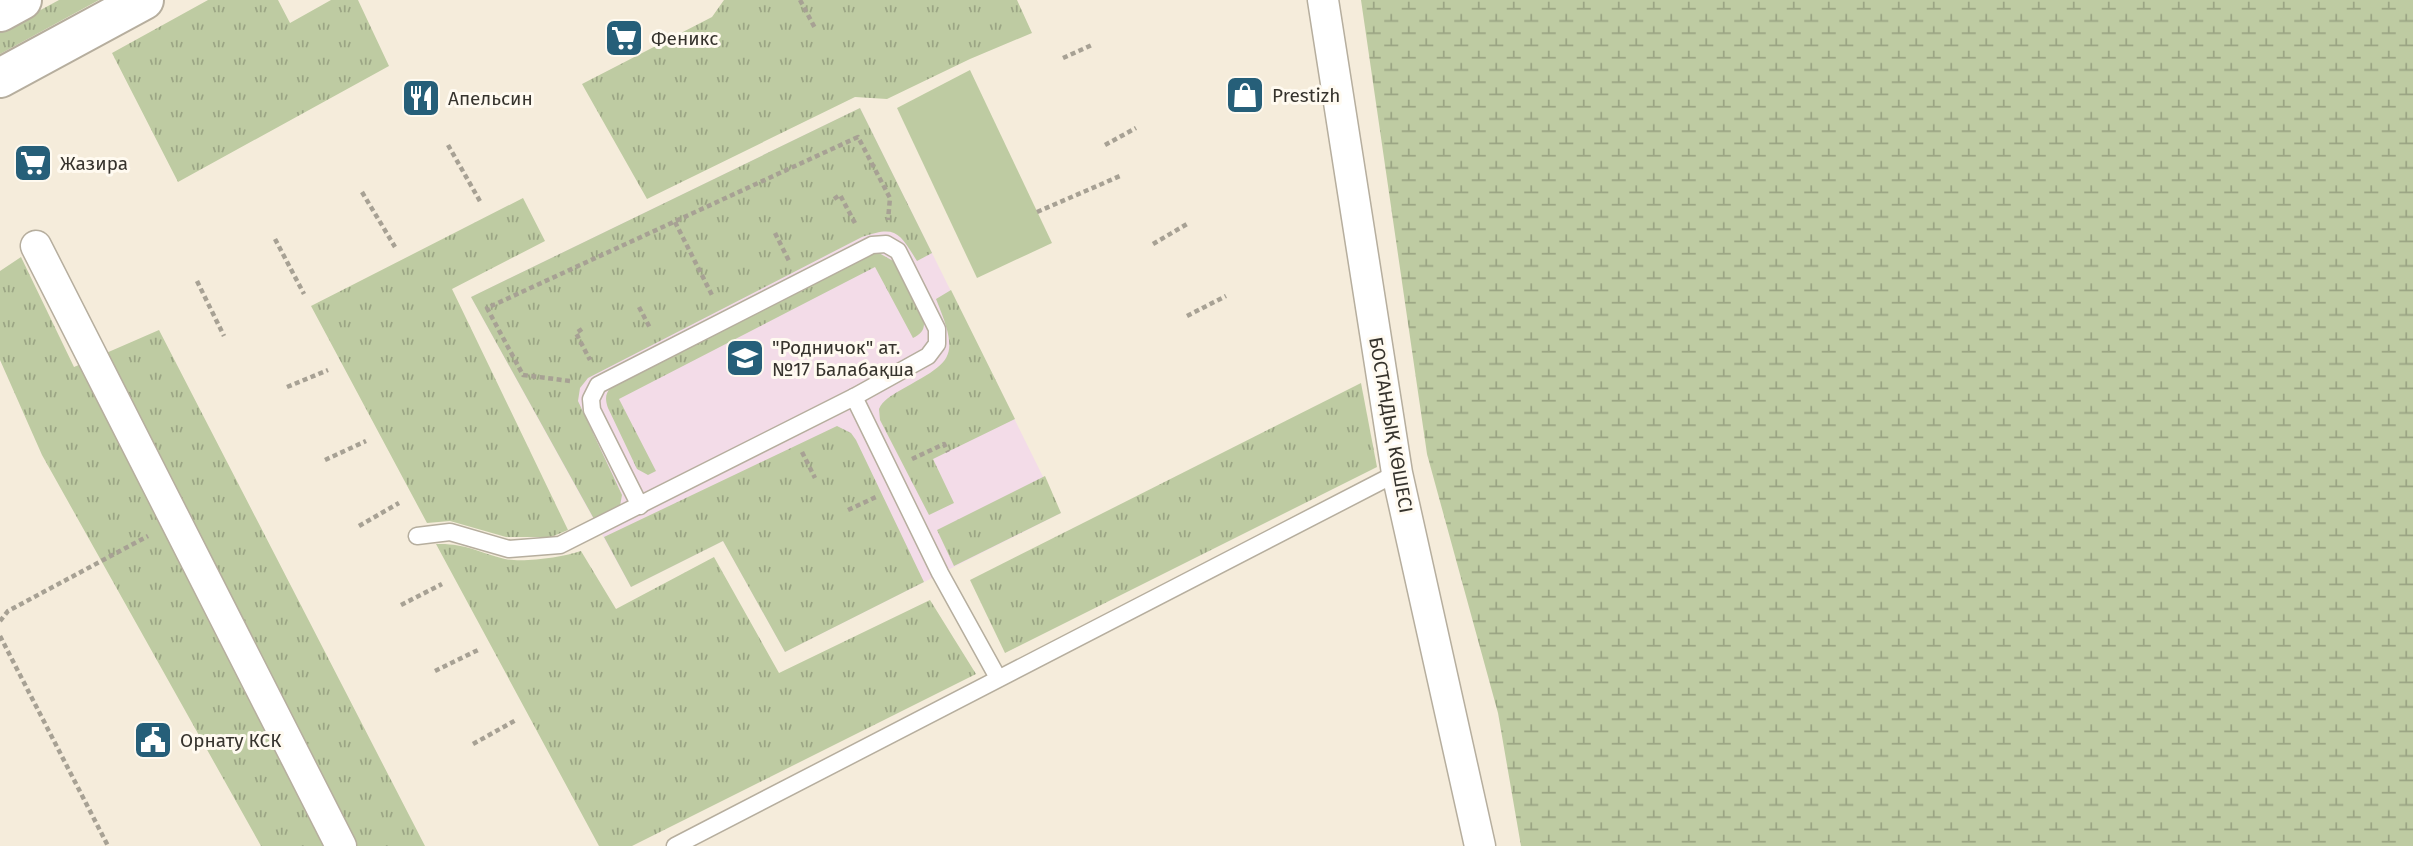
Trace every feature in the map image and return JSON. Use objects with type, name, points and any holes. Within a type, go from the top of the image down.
[{"type":"main road","points":[[0,12],[23,0]]},
{"type":"main road","points":[[0,78],[144,0]]},
{"type":"street","name":"БОСТАНДЫҚ КӨШЕСІ","points":[[1323,0],[1397,473],[1480,846]]},
{"type":"street","points":[[36,246],[341,846]]},
{"type":"lane","points":[[417,536],[450,532],[509,549],[560,545],[640,506],[855,397],[928,356],[937,344],[937,330],[898,251],[886,244],[872,245],[600,384],[591,399],[592,410],[640,506]]},
{"type":"lane","points":[[855,397],[940,573],[999,678]]},
{"type":"lane","points":[[675,846],[1397,473]]},
{"type":"path","points":[[800,0],[816,30]]},
{"type":"path","points":[[1063,58],[1091,45]]},
{"type":"path","points":[[1105,145],[1136,128]]},
{"type":"path","points":[[600,384],[523,375],[487,308],[858,137],[890,198],[886,244]]},
{"type":"path","points":[[448,145],[481,203]]},
{"type":"path","points":[[1037,212],[1120,176]]},
{"type":"path","points":[[362,192],[395,247]]},
{"type":"path","points":[[834,199],[840,195],[867,248]]},
{"type":"path","points":[[675,222],[724,320]]},
{"type":"path","points":[[1153,244],[1187,224]]},
{"type":"path","points":[[275,239],[304,294]]},
{"type":"path","points":[[197,281],[224,335]]},
{"type":"path","points":[[1187,316],[1226,296]]},
{"type":"path","points":[[582,329],[576,333],[600,384]]},
{"type":"path","points":[[287,387],[328,370]]},
{"type":"path","points":[[325,460],[366,441]]},
{"type":"path","points":[[889,470],[944,444],[948,452]]},
{"type":"path","points":[[359,526],[399,503]]},
{"type":"path","points":[[0,621],[8,611],[176,520]]},
{"type":"path","points":[[401,605],[442,584]]},
{"type":"path","points":[[0,636],[108,846]]},
{"type":"path","points":[[435,671],[478,650]]},
{"type":"path","points":[[473,744],[516,720]]},
{"type":"shaded area","name":"\"Родничок\" ат. №17 Балабақша","points":[[860,108],[1061,513],[785,652],[723,541],[631,587],[471,297]]},
{"type":"green space","points":[[59,0],[99,0],[0,54],[0,32]]},
{"type":"green space","points":[[208,0],[278,0],[290,23],[331,0],[358,0],[389,66],[178,182],[112,53]]},
{"type":"green space","points":[[724,0],[1017,0],[1032,33],[887,99],[855,97],[647,199],[582,84],[712,17]]},
{"type":"green space","points":[[1361,0],[2413,0],[2413,846],[1521,846],[1498,713],[1427,454]]},
{"type":"green space","points":[[970,70],[1052,243],[977,278],[897,108]]},
{"type":"green space","points":[[860,108],[932,253],[917,261],[901,237],[890,232],[873,233],[588,378],[580,388],[578,401],[622,495],[620,506],[594,519],[471,297]]},
{"type":"green space","points":[[523,198],[545,241],[452,289],[568,530],[551,537],[506,537],[450,521],[427,523],[311,306]]},
{"type":"green space","points":[[879,253],[895,262],[923,318],[924,328],[919,335],[913,338],[875,267],[619,399],[656,471],[648,475],[637,469],[606,402],[611,387],[872,254]]},
{"type":"green space","points":[[21,257],[74,367],[159,330],[425,846],[261,846],[42,455],[0,360],[0,271]]},
{"type":"green space","points":[[951,290],[1015,419],[933,459],[954,503],[929,515],[880,420],[879,409],[888,398],[931,373],[947,357],[948,335],[936,299]]},
{"type":"green space","points":[[1361,383],[1377,467],[1005,653],[970,580]]},
{"type":"green space","points":[[837,426],[851,433],[856,440],[924,582],[785,652],[723,541],[631,587],[604,537]]},
{"type":"green space","points":[[1045,476],[1061,513],[954,566],[937,530]]},
{"type":"green space","points":[[436,544],[463,546],[513,560],[543,559],[581,551],[616,609],[714,557],[779,673],[930,600],[976,674],[632,846],[599,846]]},
{"type":"place","name":"Феникс","points":[[624,38]]},
{"type":"place","name":"Prestizh","points":[[1245,95]]},
{"type":"place","name":"Апельсин","points":[[421,98]]},
{"type":"place","name":"Жазира","points":[[33,163]]},
{"type":"place","name":"\"Родничок\" ат. №17 Балабақша","points":[[745,358]]},
{"type":"place","name":"Орнату КСК","points":[[153,740]]}]
